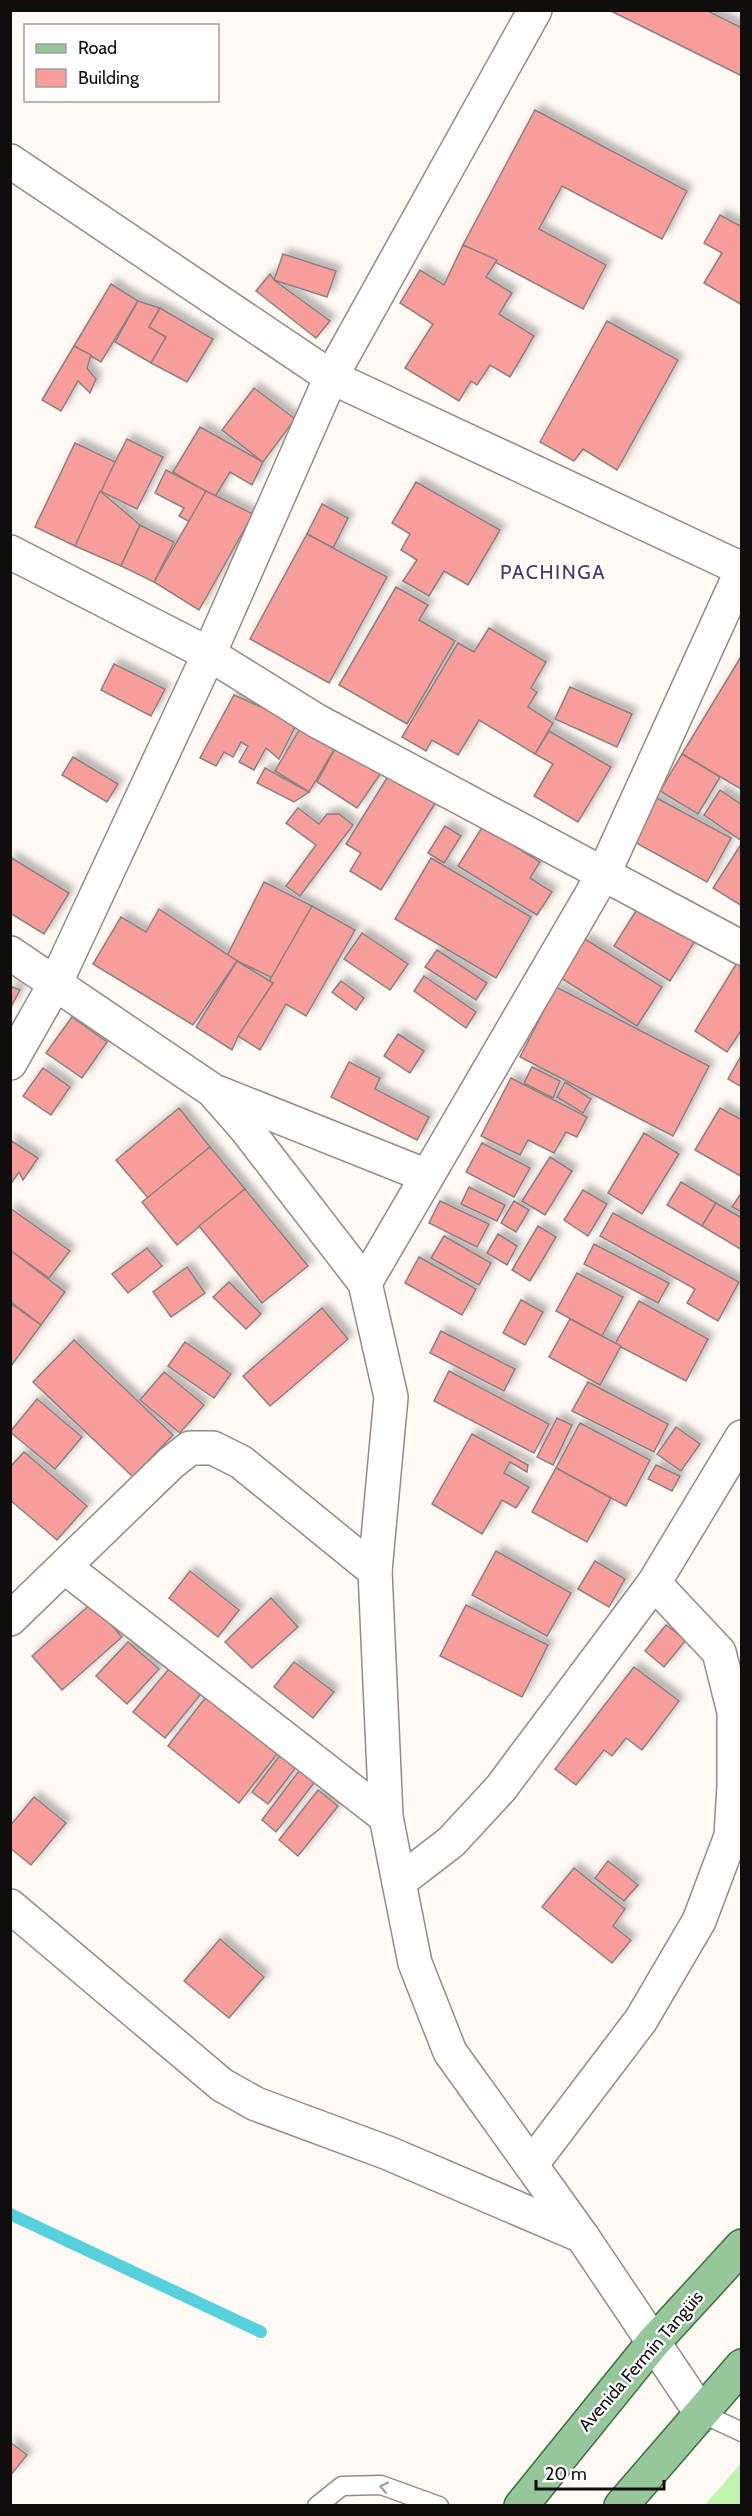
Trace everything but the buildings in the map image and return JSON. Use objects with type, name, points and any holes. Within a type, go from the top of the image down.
[{"type":"main road","name":"Avenida Fermín Tangüis","points":[[521,2505],[652,2344],[741,2246]]},
{"type":"main road","points":[[621,2505],[741,2366]]},
{"type":"street","points":[[10,1063],[55,984],[209,654],[331,377],[536,10]]},
{"type":"street","points":[[10,161],[331,377],[741,570],[604,873],[365,1283]]},
{"type":"street","points":[[10,552],[209,654],[317,721],[741,948]]},
{"type":"street","points":[[10,953],[212,1090],[427,1176]]},
{"type":"street","points":[[212,1090],[247,1130],[365,1283],[391,1397],[375,1571],[386,1816],[415,1963],[450,2052],[582,2236],[652,2344],[701,2413]]},
{"type":"street","points":[[399,1882],[451,1842],[501,1788],[654,1583],[741,1437]]},
{"type":"street","points":[[10,1619],[66,1568],[171,1462],[190,1448],[213,1448],[241,1462],[375,1571]]},
{"type":"street","points":[[66,1568],[386,1816]]},
{"type":"street","points":[[531,2165],[641,2020],[699,1922],[731,1836],[734,1712],[719,1653],[654,1583]]},
{"type":"street","points":[[10,1906],[222,2085],[256,2104],[387,2153],[582,2236]]},
{"type":"lane","points":[[701,2413],[741,2432]]},
{"type":"lane","points":[[317,2505],[342,2486],[381,2485],[439,2505]]},
{"type":"green space","points":[[741,2463],[741,2505],[705,2505]]},
{"type":"waterway","points":[[10,2214],[261,2332]]},
{"type":"district","name":"PACHINGA","points":[[553,572]]}]
